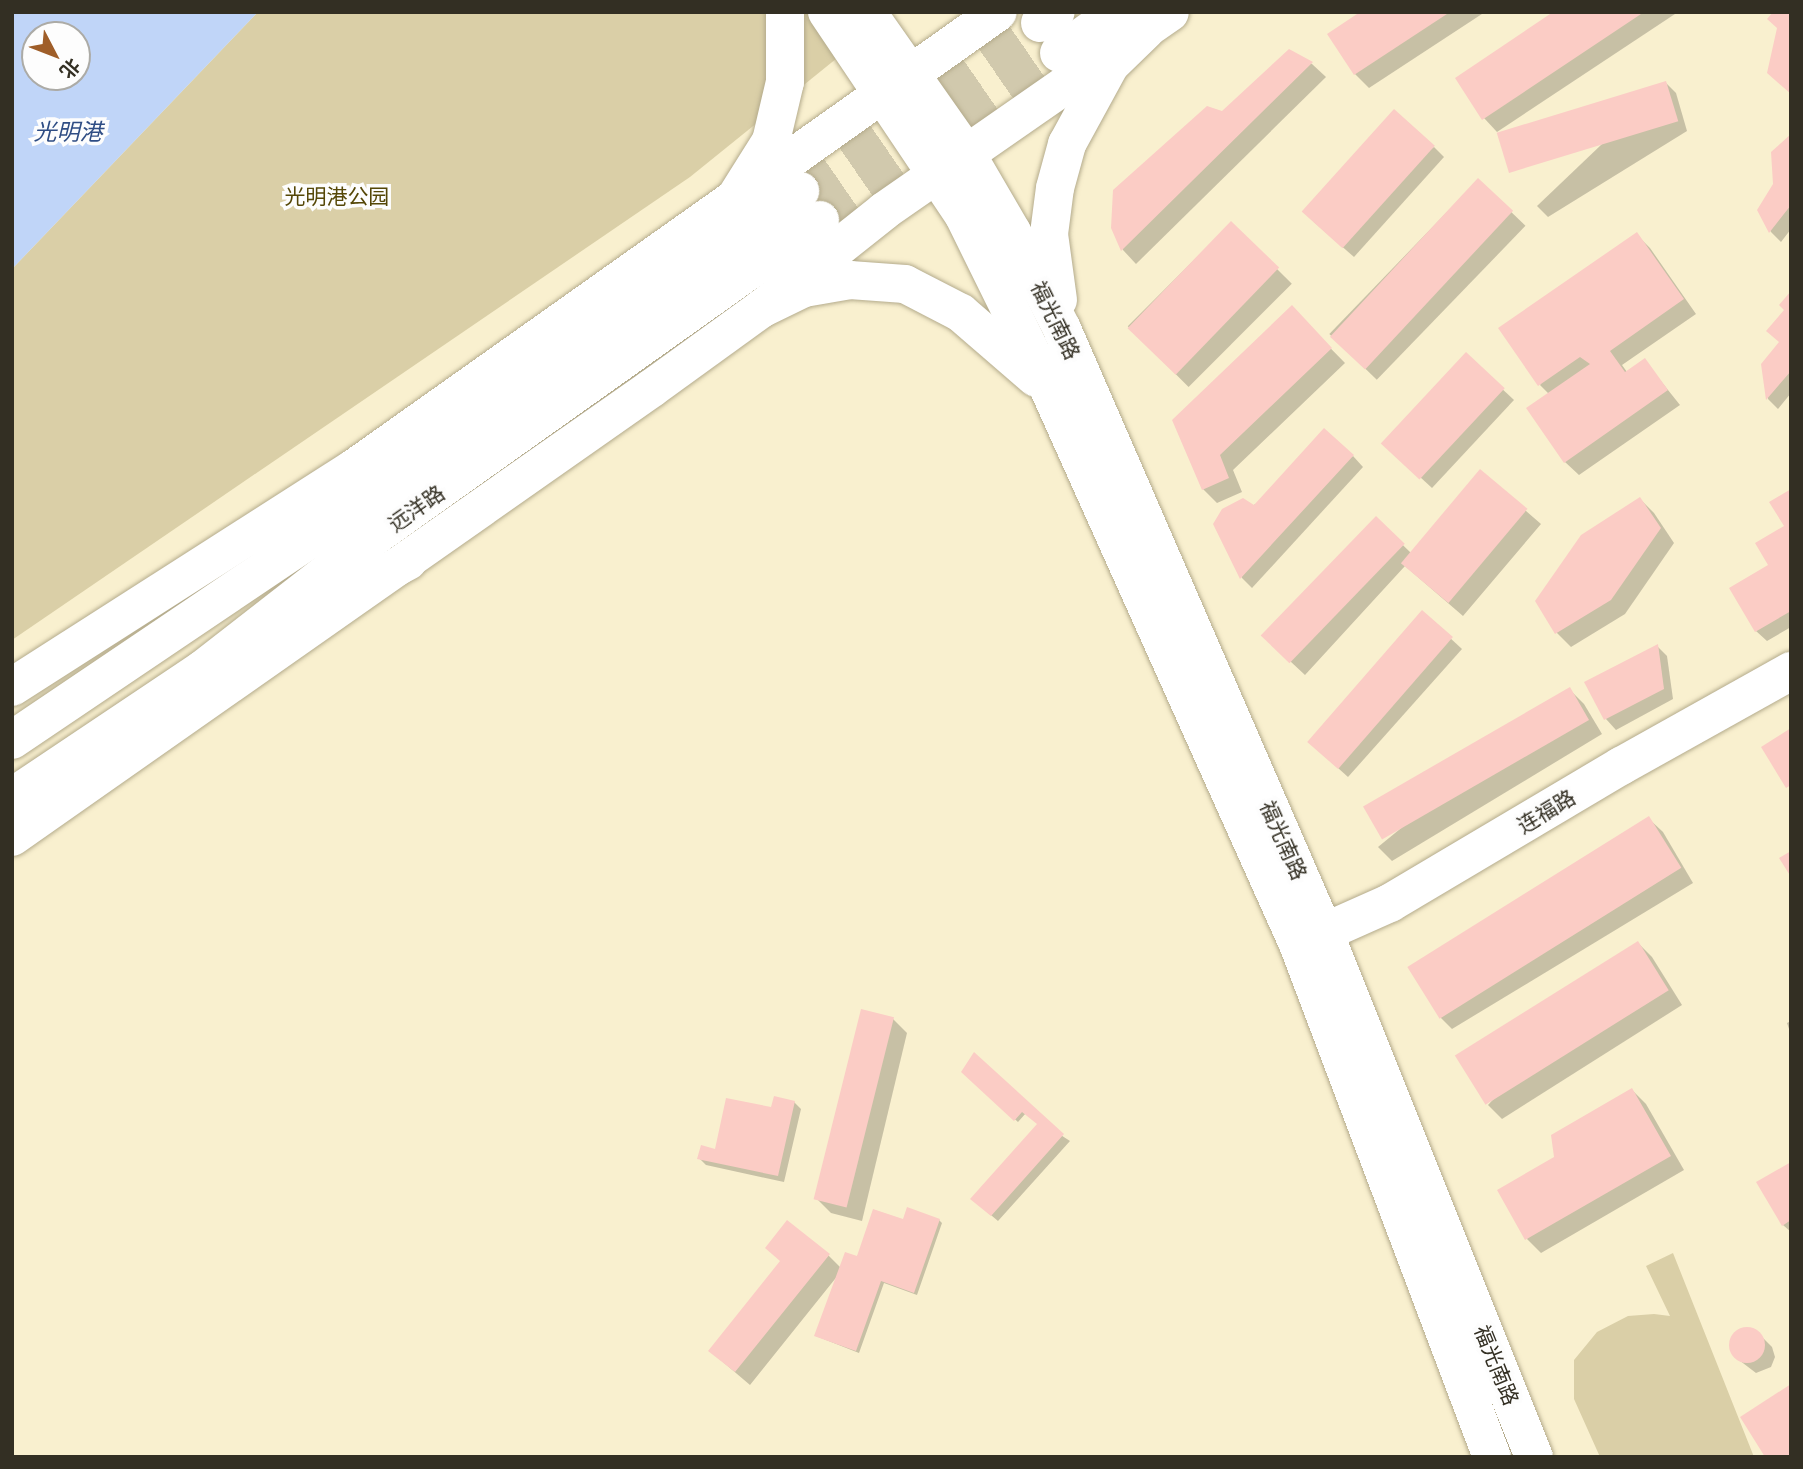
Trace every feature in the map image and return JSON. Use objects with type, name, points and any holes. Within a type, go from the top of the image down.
[{"type":"main road","points":[[737,195],[771,141],[785,82],[785,12]]},
{"type":"main road","points":[[12,687],[353,469],[998,12]]},
{"type":"main road","points":[[844,17],[897,83],[952,163],[997,241]]},
{"type":"main road","points":[[1052,29],[1145,18]]},
{"type":"main road","points":[[12,837],[408,561],[761,309],[1145,18]]},
{"type":"main road","points":[[1062,330],[1049,234],[1055,188],[1067,144],[1110,65],[1145,18]]},
{"type":"main road","name":"远洋路","points":[[12,740],[810,205],[203,669],[12,797]]},
{"type":"main road","name":"福光南路","points":[[997,241],[1062,330],[1311,938],[1534,1457]]},
{"type":"main road","name":"福光南路","points":[[997,241],[1049,389],[1311,938],[1492,1457]]},
{"type":"main road","points":[[761,309],[804,288],[838,282],[905,284],[961,313],[1049,389]]},
{"type":"main road","points":[[174,630],[353,469]]},
{"type":"main road","points":[[203,669],[408,561]]},
{"type":"main road","name":"连福路","points":[[1311,938],[1390,903],[1621,766],[1791,671]]},
{"type":"green space","name":"光明港公园","points":[[258,12],[894,12],[690,177],[12,640],[12,269]]},
{"type":"green space","points":[[1673,1253],[1754,1457],[1600,1457],[1574,1399],[1574,1360],[1597,1332],[1628,1316],[1670,1316],[1646,1266]]},
{"type":"water","name":"光明港","points":[[12,12],[258,12],[12,269]]},
{"type":"building","points":[[1360,12],[1450,12],[1354,75],[1327,34]]},
{"type":"building","points":[[1553,12],[1644,12],[1482,120],[1455,78]]},
{"type":"building","points":[[1773,12],[1791,12],[1791,94],[1767,73],[1777,28],[1767,19]]},
{"type":"building","points":[[1289,49],[1313,62],[1121,251],[1111,228],[1113,190],[1207,106],[1222,111]]},
{"type":"building","points":[[1666,81],[1678,121],[1509,173],[1497,133]]},
{"type":"building","points":[[1394,109],[1435,146],[1343,248],[1302,212]]},
{"type":"building","points":[[1791,134],[1791,205],[1769,233],[1757,210],[1773,184],[1771,152]]},
{"type":"building","points":[[1478,178],[1513,211],[1365,369],[1330,337]]},
{"type":"building","points":[[1231,221],[1279,268],[1176,375],[1127,328]]},
{"type":"building","points":[[1637,232],[1684,299],[1610,351],[1625,372],[1645,358],[1668,390],[1564,463],[1526,408],[1590,364],[1580,357],[1538,386],[1498,328]]},
{"type":"building","points":[[1791,291],[1791,371],[1766,400],[1761,364],[1779,342],[1766,331],[1784,310],[1779,305]]},
{"type":"building","points":[[1292,305],[1332,348],[1220,455],[1229,478],[1202,490],[1172,420]]},
{"type":"building","points":[[1466,352],[1505,388],[1420,480],[1381,443]]},
{"type":"building","points":[[1324,428],[1354,455],[1240,579],[1213,524],[1222,509],[1243,498],[1254,505]]},
{"type":"building","points":[[1480,469],[1527,509],[1448,603],[1401,563]]},
{"type":"building","points":[[1791,489],[1791,611],[1755,632],[1729,588],[1768,565],[1755,543],[1784,526],[1769,502]]},
{"type":"building","points":[[1640,497],[1661,528],[1611,600],[1555,634],[1535,601],[1581,535]]},
{"type":"building","points":[[1376,516],[1405,544],[1289,663],[1261,635]]},
{"type":"building","points":[[1422,610],[1453,637],[1338,769],[1307,742]]},
{"type":"building","points":[[1658,644],[1664,689],[1604,720],[1584,682]]},
{"type":"building","points":[[1570,687],[1589,720],[1382,839],[1363,807]]},
{"type":"building","points":[[1791,728],[1791,785],[1786,788],[1761,747]]},
{"type":"building","points":[[1649,816],[1681,868],[1440,1019],[1407,967]]},
{"type":"building","points":[[1791,851],[1791,877],[1779,858]]},
{"type":"building","points":[[1638,941],[1669,990],[1486,1105],[1455,1055]]},
{"type":"building","points":[[861,1009],[894,1017],[847,1207],[814,1199]]},
{"type":"building","points":[[974,1052],[1064,1134],[991,1216],[970,1199],[1037,1124],[1022,1112],[1014,1121],[961,1072]]},
{"type":"building","points":[[1632,1088],[1671,1156],[1525,1240],[1497,1190],[1554,1157],[1551,1135]]},
{"type":"building","points":[[774,1096],[795,1101],[778,1176],[697,1159],[701,1145],[715,1149],[726,1098],[771,1107]]},
{"type":"building","points":[[1791,1162],[1791,1220],[1782,1226],[1756,1182]]},
{"type":"building","points":[[907,1207],[940,1219],[914,1293],[881,1281],[856,1351],[814,1336],[845,1252],[857,1256],[873,1209],[903,1219]]},
{"type":"building","points":[[787,1220],[830,1254],[735,1372],[708,1351],[780,1261],[765,1248]]},
{"type":"building","points":[[1747,1327],[1760,1332],[1765,1345],[1760,1358],[1747,1363],[1734,1358],[1729,1345],[1734,1332]]},
{"type":"building","points":[[1791,1384],[1791,1457],[1765,1457],[1740,1417]]},
{"type":"tunnel","points":[[800,191],[1040,23]]},
{"type":"tunnel","points":[[820,220],[1059,53]]}]
